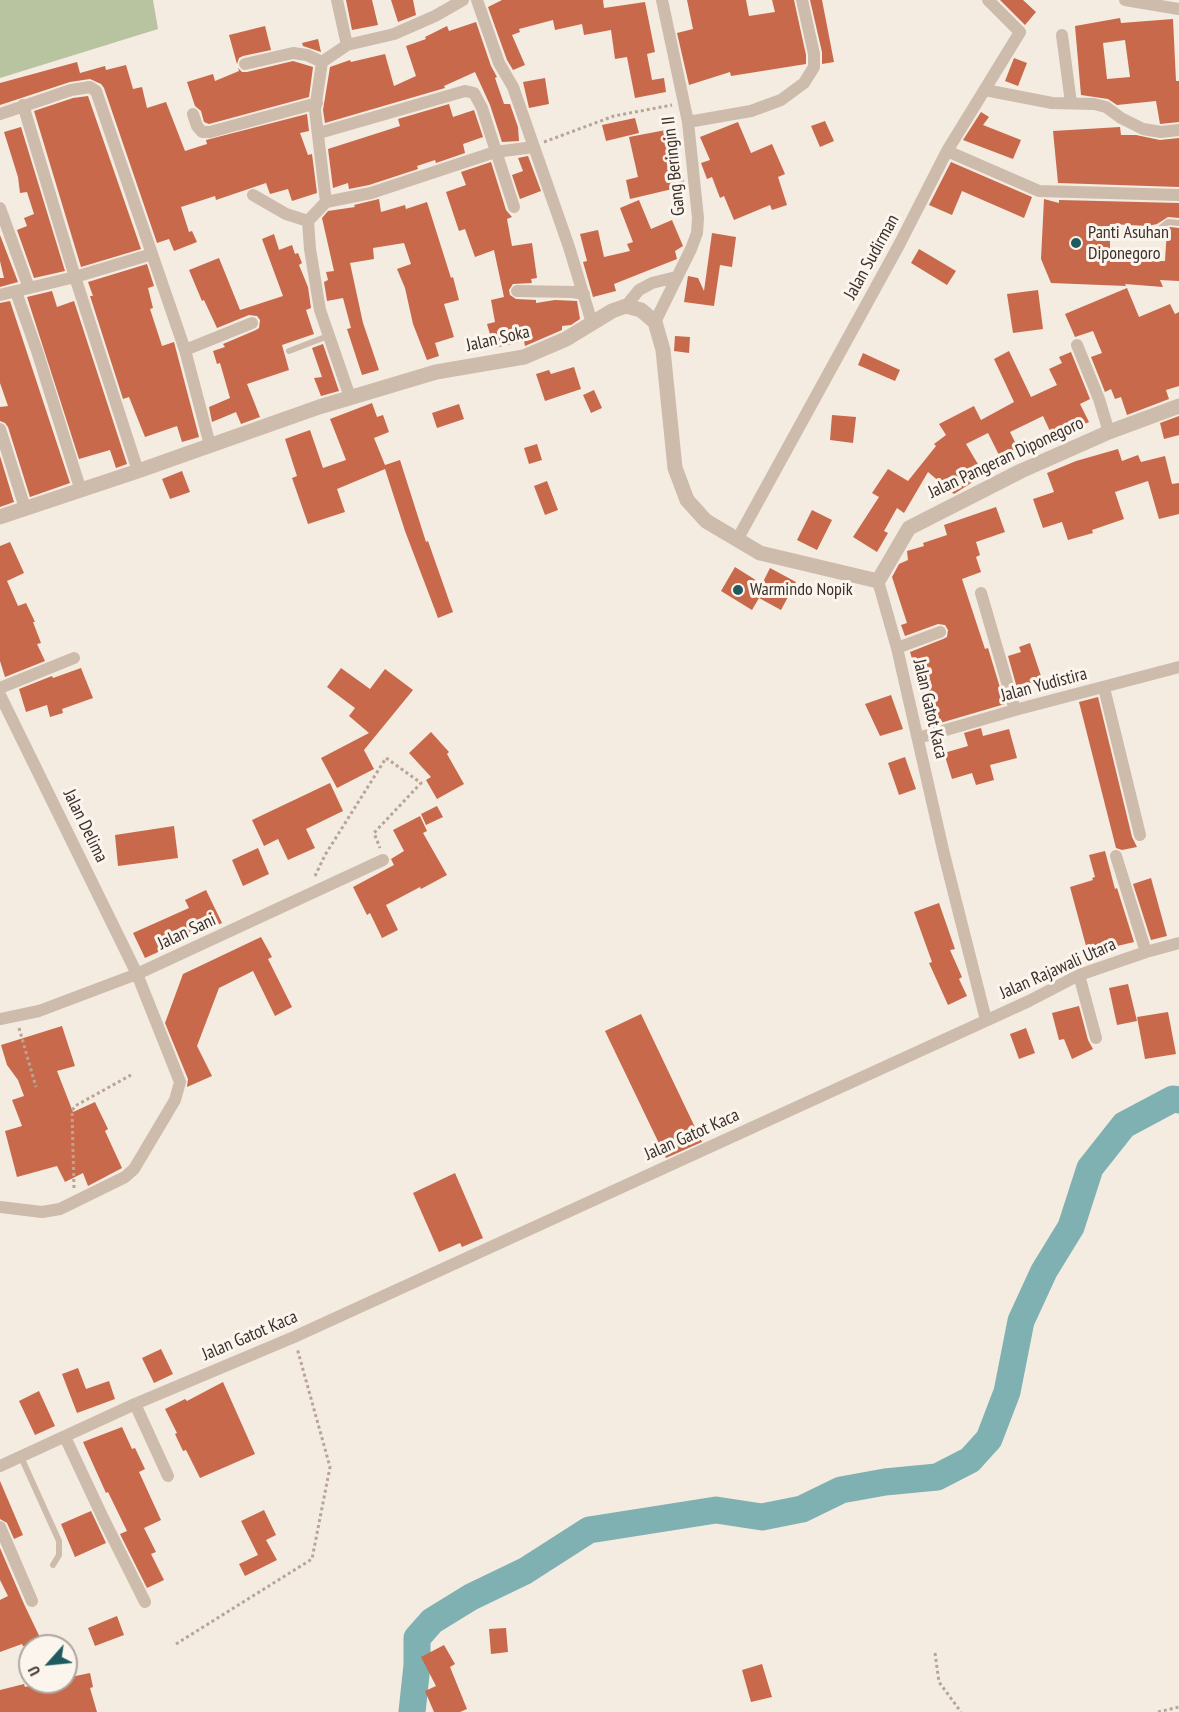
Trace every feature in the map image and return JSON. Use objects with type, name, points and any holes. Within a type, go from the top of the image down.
[{"type":"street","points":[[337,0],[347,45]]},
{"type":"street","points":[[326,202],[315,110],[322,62],[347,45],[394,34],[435,16],[463,0]]},
{"type":"street","points":[[477,0],[500,63],[513,87],[592,323]]},
{"type":"street","name":"Gang Beringin II","points":[[655,322],[698,233],[685,102],[662,0]]},
{"type":"street","points":[[688,122],[751,111],[781,100],[804,83],[814,67],[814,54],[802,0]]},
{"type":"street","name":"Jalan Sudirman","points":[[737,540],[899,245],[947,151],[1020,32],[988,0]]},
{"type":"street","points":[[1125,0],[1179,9]]},
{"type":"street","points":[[1062,35],[1071,103]]},
{"type":"street","points":[[245,64],[292,52],[307,55],[322,62]]},
{"type":"street","points":[[0,114],[71,90],[94,88],[185,350],[210,445]]},
{"type":"street","points":[[985,90],[1052,103],[1106,107],[1120,118],[1143,129],[1161,132],[1179,130]]},
{"type":"street","points":[[319,133],[465,91],[474,93],[479,99],[514,207]]},
{"type":"street","points":[[193,114],[202,132],[210,132],[317,103]]},
{"type":"street","points":[[23,105],[75,277],[138,471]]},
{"type":"street","points":[[350,397],[320,310],[308,221],[326,202],[371,193],[495,152],[534,147]]},
{"type":"street","points":[[947,151],[1040,191],[1179,195]]},
{"type":"street","points":[[252,195],[286,214],[308,221]]},
{"type":"street","points":[[0,208],[29,288]]},
{"type":"street","points":[[0,295],[75,277],[152,254]]},
{"type":"street","points":[[676,277],[652,283],[639,291],[626,306],[641,310],[655,322],[663,350],[675,468],[687,500],[706,521],[760,553],[878,581]]},
{"type":"street","points":[[517,291],[573,291],[584,294]]},
{"type":"street","points":[[16,292],[81,491]]},
{"type":"street","name":"Jalan Soka","points":[[0,517],[350,397],[436,372],[524,357],[566,339],[612,311],[626,306]]},
{"type":"street","points":[[185,350],[252,323]]},
{"type":"street","points":[[1077,345],[1099,399],[1109,432]]},
{"type":"street","name":"Jalan Pangeran Diponegoro","points":[[878,581],[909,528],[1021,471],[1109,432],[1179,406]]},
{"type":"street","points":[[0,429],[25,508]]},
{"type":"street","name":"Jalan Gatot Kaca","points":[[0,1466],[135,1404],[294,1337],[986,1020],[944,854],[897,648],[878,581]]},
{"type":"street","points":[[981,593],[1014,710]]},
{"type":"street","points":[[897,648],[940,632]]},
{"type":"street","points":[[0,688],[74,658]]},
{"type":"street","name":"Jalan Yudistira","points":[[918,738],[1014,710],[1179,667]]},
{"type":"street","points":[[1104,688],[1140,835]]},
{"type":"street","name":"Jalan Delima","points":[[0,695],[3,708],[137,974],[180,1082],[179,1091],[131,1173],[60,1209],[42,1212],[0,1207]]},
{"type":"street","points":[[1116,856],[1146,952]]},
{"type":"street","name":"Jalan Sani","points":[[0,1019],[39,1011],[137,974],[384,860]]},
{"type":"street","name":"Jalan Rajawali Utara","points":[[986,1020],[1079,975],[1179,943]]},
{"type":"street","points":[[1079,975],[1096,1038]]},
{"type":"street","points":[[135,1404],[168,1476]]},
{"type":"street","points":[[65,1437],[145,1602]]},
{"type":"street","points":[[0,1527],[32,1601]]},
{"type":"lane","points":[[1127,235],[1158,229],[1168,222],[1179,223]]},
{"type":"lane","points":[[289,351],[329,336]]},
{"type":"lane","points":[[21,1457],[58,1541],[59,1555],[53,1565]]},
{"type":"path","points":[[534,147],[614,116],[685,102]]},
{"type":"path","points":[[305,897],[325,855],[386,758],[421,783],[374,833],[384,860]]},
{"type":"path","points":[[16,1017],[36,1087]]},
{"type":"path","points":[[77,1202],[73,1186],[72,1111],[75,1106],[130,1076]]},
{"type":"path","points":[[176,1644],[312,1559],[330,1467],[294,1337]]},
{"type":"path","points":[[935,1653],[939,1682],[962,1712]]},
{"type":"path","points":[[1158,1712],[1179,1707]]},
{"type":"green space","points":[[0,0],[153,0],[158,29],[0,78]]},
{"type":"building","points":[[346,0],[372,0],[378,25],[352,30]]},
{"type":"building","points":[[391,0],[413,0],[416,15],[398,22]]},
{"type":"building","points":[[502,0],[603,0],[604,8],[645,2],[655,52],[647,54],[652,80],[664,78],[666,92],[635,98],[627,57],[615,59],[611,30],[584,35],[582,24],[555,30],[553,20],[519,29],[520,32],[512,35],[525,65],[513,70],[507,60],[488,7]]},
{"type":"building","points":[[687,0],[746,0],[749,16],[775,12],[772,0],[794,0],[806,64],[731,76],[730,72],[689,85],[677,33],[693,29]]},
{"type":"building","points":[[810,0],[822,0],[834,62],[822,64],[822,52]]},
{"type":"building","points":[[1000,0],[1023,0],[1036,12],[1025,25]]},
{"type":"building","points":[[1120,18],[1121,23],[1173,19],[1176,81],[1179,81],[1179,122],[1160,124],[1156,101],[1117,105],[1108,99],[1081,95],[1075,26]],"holes":[[[1125,40],[1130,77],[1107,79],[1103,43]]]},
{"type":"building","points":[[476,22],[497,77],[495,78],[504,104],[510,104],[518,127],[519,141],[502,142],[490,105],[475,72],[444,86],[445,88],[325,123],[323,110],[330,67],[350,60],[351,62],[385,54],[394,86],[416,76],[406,46],[426,39],[425,37],[447,26],[449,31]]},
{"type":"building","points":[[265,26],[271,50],[243,56],[239,58],[237,64],[229,35]]},
{"type":"building","points":[[318,39],[321,52],[303,46],[302,43]]},
{"type":"building","points":[[1014,58],[1027,63],[1018,86],[1005,81]]},
{"type":"building","points":[[293,61],[313,67],[309,97],[209,124],[204,122],[201,111],[195,106],[187,82],[213,74],[215,81],[239,71],[238,68],[242,72],[247,72]]},
{"type":"building","points":[[77,62],[80,73],[105,66],[106,70],[126,65],[133,89],[142,87],[147,108],[166,102],[185,151],[207,144],[206,140],[307,114],[309,131],[300,133],[308,155],[312,154],[317,193],[292,201],[288,189],[270,194],[266,183],[216,200],[215,196],[181,207],[189,232],[192,231],[197,242],[174,251],[169,239],[157,243],[101,84],[90,79],[70,82],[0,105],[0,83]]},
{"type":"building","points":[[545,78],[549,104],[529,108],[523,82]]},
{"type":"building","points":[[88,96],[141,249],[81,267],[34,111],[73,98]]},
{"type":"building","points":[[449,104],[453,117],[474,110],[483,137],[463,144],[465,153],[436,163],[435,160],[417,166],[418,169],[369,185],[349,189],[348,183],[333,188],[328,149],[400,126],[398,119]]},
{"type":"building","points":[[981,112],[989,117],[983,125],[1021,140],[1013,159],[963,140]]},
{"type":"building","points":[[635,118],[639,133],[606,141],[602,125]]},
{"type":"building","points":[[825,121],[834,141],[820,147],[811,126]]},
{"type":"building","points":[[738,122],[751,153],[772,144],[785,174],[778,177],[787,205],[772,210],[770,205],[734,220],[724,196],[720,198],[712,177],[707,179],[701,163],[710,160],[700,137]]},
{"type":"building","points":[[21,127],[65,271],[34,278],[17,230],[27,226],[24,218],[34,214],[27,192],[20,193],[18,177],[4,132]]},
{"type":"building","points":[[1120,127],[1121,135],[1136,135],[1160,140],[1179,138],[1179,187],[1058,183],[1053,131]]},
{"type":"building","points":[[666,130],[676,168],[680,167],[685,186],[630,199],[626,180],[638,177],[629,137]]},
{"type":"building","points":[[528,156],[541,191],[520,199],[512,175],[523,171],[518,158]]},
{"type":"building","points":[[491,162],[506,210],[512,217],[507,219],[512,246],[532,243],[537,278],[531,279],[532,283],[513,284],[509,290],[510,295],[516,299],[536,300],[536,303],[555,300],[577,301],[580,319],[571,325],[562,326],[562,330],[525,346],[524,341],[494,348],[487,324],[495,322],[491,300],[504,297],[494,250],[475,257],[465,229],[459,231],[446,192],[466,185],[461,172]]},
{"type":"building","points":[[951,162],[1032,197],[1024,218],[962,191],[952,215],[929,205]]},
{"type":"building","points":[[379,199],[381,212],[405,205],[406,209],[427,202],[459,300],[444,304],[454,337],[435,343],[439,356],[427,360],[413,324],[405,288],[397,269],[411,264],[404,243],[373,248],[374,259],[350,263],[363,323],[379,370],[362,375],[347,329],[351,328],[343,298],[327,301],[324,282],[328,280],[326,272],[334,271],[322,218],[328,211],[355,207],[354,205]]},
{"type":"building","name":"Panti Asuhan Diponegoro","points":[[1044,199],[1059,203],[1059,200],[1179,203],[1179,218],[1168,217],[1157,224],[1148,226],[1110,224],[1110,262],[1165,261],[1167,229],[1179,228],[1179,281],[1160,280],[1163,287],[1051,283],[1041,259]]},
{"type":"building","points":[[639,200],[651,229],[672,220],[683,246],[675,251],[677,259],[614,284],[616,291],[593,297],[583,262],[587,261],[580,234],[598,230],[604,257],[630,251],[627,244],[633,242],[620,208]]},
{"type":"building","points":[[712,233],[736,237],[732,267],[720,265],[714,306],[684,302],[688,276],[698,278],[704,291]]},
{"type":"building","points":[[274,234],[279,250],[292,245],[302,263],[299,265],[308,287],[311,308],[306,310],[314,334],[282,345],[289,370],[247,384],[260,417],[241,424],[236,412],[212,422],[209,407],[230,398],[220,363],[217,364],[213,351],[225,347],[223,344],[256,330],[259,328],[260,320],[257,316],[249,315],[217,328],[189,270],[219,258],[240,310],[283,296],[262,239]]},
{"type":"building","points":[[0,235],[18,282],[0,287],[0,278],[4,278],[0,261]]},
{"type":"building","points":[[919,249],[956,271],[947,285],[911,263]]},
{"type":"building","points":[[147,264],[154,286],[148,288],[153,308],[150,309],[162,346],[174,342],[199,437],[182,442],[177,426],[145,437],[129,397],[123,399],[90,296],[93,296],[88,282]]},
{"type":"building","points":[[1127,288],[1139,317],[1170,304],[1175,314],[1179,312],[1179,386],[1166,390],[1169,399],[1127,415],[1121,397],[1115,399],[1111,389],[1105,392],[1091,357],[1102,353],[1093,331],[1075,337],[1065,314]]},
{"type":"building","points":[[1038,290],[1043,329],[1013,333],[1007,294]]},
{"type":"building","points":[[52,291],[57,307],[74,301],[127,464],[116,468],[110,450],[79,459],[27,297]]},
{"type":"building","points":[[10,301],[70,483],[30,497],[8,427],[0,421],[0,407],[8,406],[0,383],[0,303]]},
{"type":"building","points":[[675,336],[690,337],[689,353],[674,351]]},
{"type":"building","points":[[323,344],[339,391],[321,396],[314,378],[322,377],[312,348]]},
{"type":"building","points":[[1009,351],[1031,397],[1057,385],[1049,369],[1062,363],[1059,357],[1071,352],[1090,399],[1080,404],[1089,422],[1072,430],[1074,433],[1055,442],[1043,416],[1010,432],[1018,448],[1000,457],[988,433],[966,444],[982,471],[982,476],[954,494],[928,472],[904,513],[897,508],[884,531],[888,533],[877,552],[853,537],[879,497],[872,493],[888,469],[908,481],[936,446],[934,444],[946,435],[939,424],[974,406],[981,420],[1014,402],[994,359]]},
{"type":"building","points":[[863,353],[900,370],[895,381],[858,365]]},
{"type":"building","points":[[574,367],[581,389],[545,401],[536,374],[549,370],[551,374]]},
{"type":"building","points":[[594,390],[602,408],[591,413],[583,395]]},
{"type":"building","points":[[372,403],[377,417],[383,415],[389,432],[374,438],[385,465],[400,460],[426,542],[428,541],[453,612],[438,618],[405,531],[385,469],[337,489],[345,512],[308,524],[292,478],[297,476],[285,439],[310,430],[323,468],[346,460],[330,419]]},
{"type":"building","points":[[459,404],[464,419],[437,428],[432,413]]},
{"type":"building","points":[[832,415],[856,417],[853,443],[830,440]]},
{"type":"building","points":[[1179,416],[1179,435],[1164,439],[1160,423]]},
{"type":"building","points":[[537,444],[542,460],[529,464],[524,448]]},
{"type":"building","points":[[1118,449],[1122,461],[1138,455],[1141,462],[1165,456],[1172,484],[1179,483],[1179,514],[1159,519],[1148,481],[1115,492],[1124,519],[1092,530],[1093,533],[1068,540],[1062,522],[1043,528],[1033,499],[1054,492],[1047,473],[1076,461]]},
{"type":"building","points":[[0,456],[14,502],[0,507]]},
{"type":"building","points":[[182,471],[190,492],[170,499],[162,479]]},
{"type":"building","points":[[547,481],[558,510],[545,515],[534,486]]},
{"type":"building","points":[[996,507],[1005,532],[976,542],[980,555],[976,557],[981,572],[962,579],[985,649],[988,648],[1005,704],[930,726],[920,696],[923,694],[910,652],[947,637],[948,630],[945,625],[938,624],[905,636],[901,625],[907,623],[892,577],[899,564],[908,560],[907,551],[947,535],[944,525]]},
{"type":"building","points":[[812,510],[832,520],[817,550],[797,540]]},
{"type":"building","points":[[10,542],[24,573],[7,581],[18,606],[26,603],[35,622],[33,622],[41,643],[37,644],[45,661],[5,677],[0,661],[0,546]]},
{"type":"building","points":[[735,567],[762,584],[770,568],[796,582],[781,610],[759,598],[752,610],[721,591]]},
{"type":"building","points":[[1030,643],[1042,679],[1017,688],[1008,656],[1021,652],[1019,647]]},
{"type":"building","points":[[81,668],[93,698],[62,709],[63,713],[50,717],[47,705],[26,712],[19,689]]},
{"type":"building","points":[[341,668],[370,689],[385,669],[413,690],[364,750],[374,769],[337,788],[321,758],[369,733],[349,716],[355,708],[327,687]]},
{"type":"building","points":[[891,695],[903,729],[880,736],[865,704]]},
{"type":"building","points":[[1098,697],[1132,837],[1137,847],[1122,850],[1116,848],[1079,702]]},
{"type":"building","points":[[981,728],[983,736],[1009,729],[1017,758],[990,765],[994,780],[976,785],[972,773],[952,779],[944,753],[968,746],[964,733]]},
{"type":"building","points":[[431,732],[449,752],[447,754],[464,784],[437,799],[426,780],[431,777],[409,753]]},
{"type":"building","points":[[905,757],[916,789],[899,795],[888,763]]},
{"type":"building","points":[[330,783],[343,811],[306,829],[315,848],[288,860],[278,839],[264,846],[252,820]]},
{"type":"building","points":[[437,806],[443,817],[426,825],[421,814]]},
{"type":"building","points":[[420,816],[427,831],[423,833],[447,875],[386,905],[398,930],[382,938],[370,913],[367,915],[353,887],[394,865],[391,859],[404,851],[393,830]]},
{"type":"building","points":[[174,826],[178,858],[118,866],[115,835]]},
{"type":"building","points":[[258,848],[269,874],[243,886],[232,860]]},
{"type":"building","points":[[1105,851],[1115,889],[1117,888],[1134,942],[1109,948],[1110,951],[1089,957],[1070,887],[1093,880],[1092,878],[1095,877],[1089,855]]},
{"type":"building","points":[[1151,878],[1167,936],[1151,940],[1133,884]]},
{"type":"building","points":[[206,890],[222,923],[145,958],[133,933],[189,908],[185,900]]},
{"type":"building","points":[[939,903],[955,949],[950,950],[962,977],[959,979],[967,996],[948,1005],[929,963],[932,962],[914,912]]},
{"type":"building","points":[[261,937],[272,957],[268,959],[292,1007],[275,1016],[253,971],[219,988],[197,1046],[212,1076],[187,1087],[188,1079],[165,1023],[183,974]]},
{"type":"building","points":[[1128,984],[1137,1021],[1117,1025],[1109,988]]},
{"type":"building","points":[[1079,1006],[1088,1040],[1093,1049],[1072,1059],[1064,1039],[1059,1040],[1052,1013]]},
{"type":"building","points":[[1168,1012],[1176,1054],[1145,1059],[1137,1017]]},
{"type":"building","points":[[641,1014],[702,1142],[666,1158],[605,1031]]},
{"type":"building","points":[[62,1026],[75,1066],[57,1071],[73,1112],[95,1102],[108,1129],[105,1131],[122,1168],[88,1186],[83,1173],[65,1182],[57,1166],[17,1177],[5,1131],[22,1126],[12,1100],[24,1096],[18,1080],[7,1065],[1,1045]]},
{"type":"building","points":[[1026,1028],[1035,1053],[1019,1059],[1010,1034]]},
{"type":"building","points":[[455,1173],[483,1238],[462,1247],[460,1243],[439,1252],[413,1193]]},
{"type":"building","points":[[161,1349],[173,1374],[154,1383],[142,1358]]},
{"type":"building","points":[[78,1368],[86,1389],[109,1381],[115,1399],[77,1413],[62,1374]]},
{"type":"building","points":[[223,1382],[255,1454],[200,1478],[186,1450],[183,1451],[165,1409],[185,1399],[187,1401]]},
{"type":"building","points":[[39,1391],[55,1426],[35,1435],[19,1401]]},
{"type":"building","points":[[122,1427],[145,1469],[139,1472],[161,1520],[144,1528],[156,1552],[151,1554],[164,1580],[147,1588],[120,1534],[127,1531],[108,1492],[106,1493],[83,1442]]},
{"type":"building","points":[[0,1481],[23,1535],[14,1539],[7,1523],[0,1519]]},
{"type":"building","points":[[264,1510],[276,1535],[266,1540],[277,1560],[245,1576],[239,1564],[258,1555],[241,1521]]},
{"type":"building","points":[[91,1511],[106,1543],[75,1557],[61,1524]]},
{"type":"building","points":[[0,1548],[38,1634],[18,1634],[18,1645],[0,1652],[0,1600],[8,1596],[0,1580]]},
{"type":"building","points":[[117,1616],[124,1635],[95,1646],[88,1628]]},
{"type":"building","points":[[506,1628],[508,1652],[491,1654],[489,1629]]},
{"type":"building","points":[[444,1645],[455,1664],[450,1667],[467,1709],[460,1712],[434,1712],[425,1691],[436,1686],[421,1657]]},
{"type":"building","points":[[762,1664],[772,1697],[751,1702],[742,1670]]},
{"type":"building","points":[[90,1673],[93,1687],[90,1688],[97,1712],[0,1712],[0,1690],[18,1686],[18,1694],[78,1694],[78,1676]]},
{"type":"waterway","points":[[412,1712],[417,1665],[417,1638],[432,1621],[471,1597],[525,1571],[589,1530],[716,1510],[762,1517],[802,1509],[841,1490],[885,1482],[937,1477],[970,1460],[989,1439],[1007,1392],[1021,1321],[1044,1271],[1071,1227],[1090,1168],[1124,1125],[1173,1099],[1179,1100]]},
{"type":"place","name":"Panti Asuhan Diponegoro","points":[[1076,243]]},
{"type":"place","name":"Warmindo Nopik","points":[[738,590]]}]
